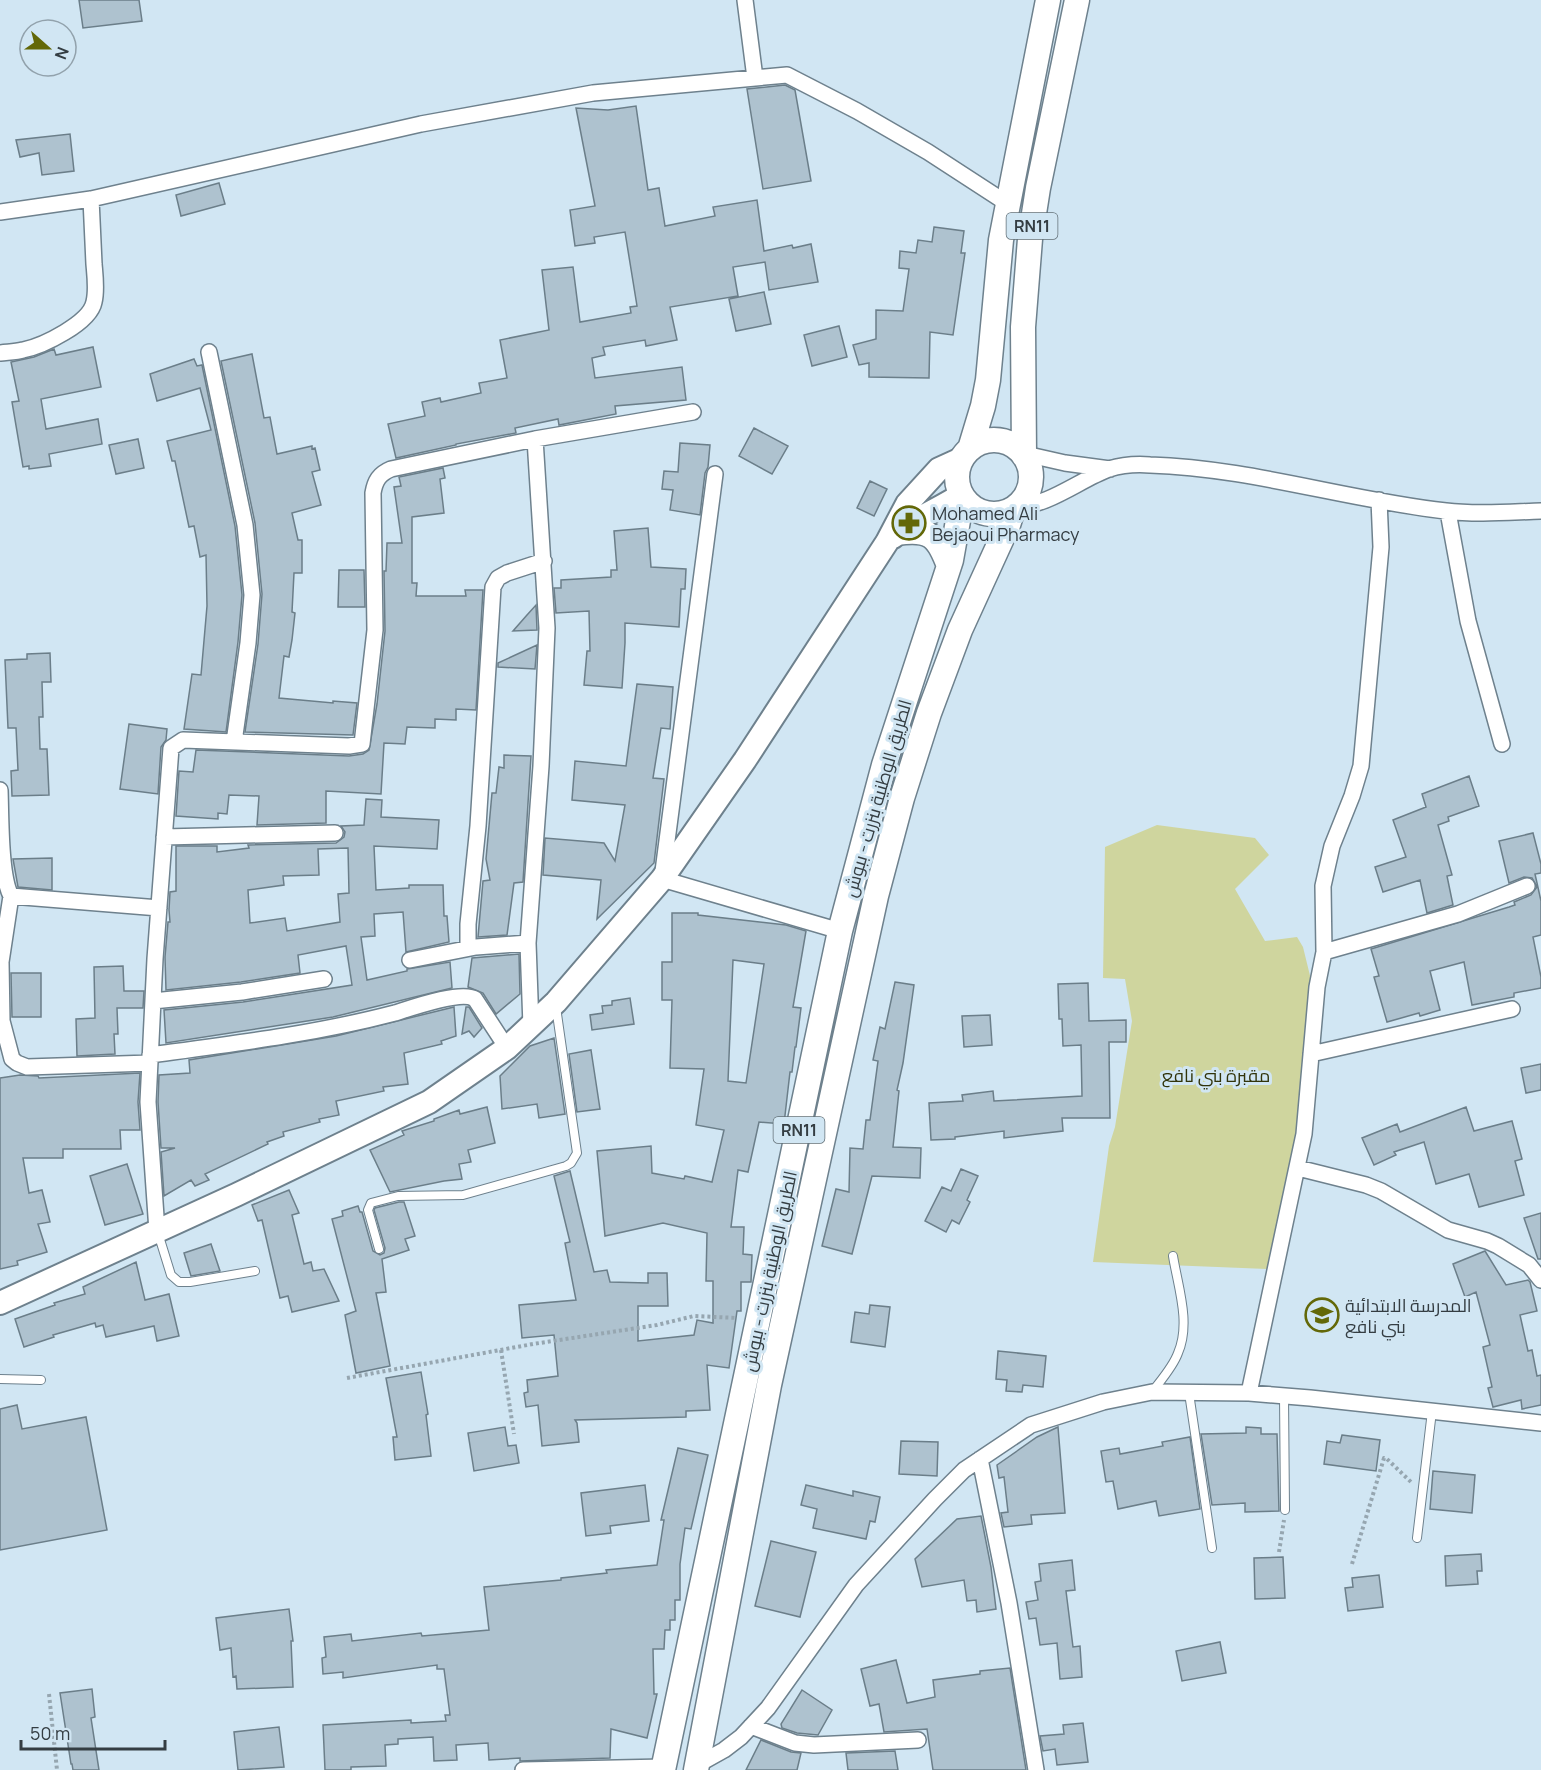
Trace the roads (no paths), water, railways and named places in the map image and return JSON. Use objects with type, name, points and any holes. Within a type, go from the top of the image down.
[{"type":"main road","name":"RN11","points":[[962,496],[956,477],[983,406],[988,380],[1001,240],[1048,0]]},
{"type":"main road","name":"RN11","points":[[1015,508],[1029,489],[1031,478],[1025,457],[1023,327],[1030,239],[1038,188],[1077,0]]},
{"type":"main road","points":[[965,454],[980,442],[993,440],[1005,441],[1016,447],[1025,457]]},
{"type":"main road","points":[[962,496],[971,507],[982,513],[994,515],[1015,508]]},
{"type":"main road","name":"الطريق الوطنية بنزرت - ببوش","points":[[664,1768],[840,930],[884,765],[949,566],[962,496]]},
{"type":"main road","name":"الطريق الوطنية بنزرت - ببوش","points":[[696,1768],[769,1385],[876,896],[902,798],[929,713],[960,630],[1015,508]]},
{"type":"main road","points":[[892,538],[917,531],[936,538],[949,566]]},
{"type":"street","points":[[745,0],[755,78]]},
{"type":"street","points":[[0,212],[91,199],[421,124],[593,93],[787,75],[928,153],[1008,204]]},
{"type":"street","points":[[0,353],[25,350],[40,344],[74,326],[92,309],[95,275],[91,199]]},
{"type":"street","points":[[209,352],[245,525],[251,585],[248,643],[234,742]]},
{"type":"street","points":[[158,1231],[148,1102],[171,748],[183,740],[350,746],[362,744],[375,630],[373,494],[375,481],[383,472],[535,439],[693,412]]},
{"type":"street","points":[[531,1026],[528,943],[546,678],[547,628],[535,439]]},
{"type":"street","points":[[0,1303],[158,1231],[429,1102],[507,1048],[556,1002],[662,879],[745,760],[892,538],[908,504],[939,469],[965,454]]},
{"type":"street","points":[[1025,457],[1034,456],[1110,469]]},
{"type":"street","points":[[1015,508],[1034,505],[1110,469],[1134,465],[1187,467],[1448,512],[1541,511]]},
{"type":"street","points":[[662,879],[715,474]]},
{"type":"street","points":[[892,538],[911,522],[962,496]]},
{"type":"street","points":[[1249,1393],[1298,1168],[1308,1106],[1317,987],[1324,952],[1323,886],[1326,867],[1361,766],[1381,547],[1379,500]]},
{"type":"street","points":[[1448,512],[1468,621],[1502,744]]},
{"type":"street","points":[[468,948],[493,587],[498,578],[507,573],[544,561]]},
{"type":"street","points":[[0,790],[2,847],[8,890],[11,896],[1,962],[2,1021],[8,1049],[17,1064],[27,1067],[150,1059],[356,1023],[466,996],[475,999],[507,1048]]},
{"type":"street","points":[[164,837],[335,832]]},
{"type":"street","points":[[662,879],[840,930]]},
{"type":"street","points":[[1324,952],[1448,917],[1527,886]]},
{"type":"street","points":[[11,896],[159,908]]},
{"type":"street","points":[[410,960],[468,948],[528,943]]},
{"type":"street","points":[[153,1001],[243,992],[324,979]]},
{"type":"street","points":[[1311,1054],[1512,1009]]},
{"type":"street","points":[[1298,1168],[1381,1191],[1448,1230],[1498,1246],[1528,1265],[1541,1280]]},
{"type":"street","points":[[696,1768],[741,1737],[768,1708],[856,1585],[935,1499],[964,1470],[1031,1425],[1102,1402],[1152,1392],[1249,1393],[1541,1423]]},
{"type":"street","points":[[980,1459],[1009,1603],[1036,1770]]},
{"type":"street","points":[[751,1726],[795,1743],[814,1745],[918,1740]]},
{"type":"street","points":[[523,1770],[664,1768]]},
{"type":"lane","points":[[379,1249],[368,1210],[371,1203],[409,1195],[463,1195],[566,1166],[575,1159],[577,1153],[556,1002]]},
{"type":"lane","points":[[158,1231],[171,1275],[179,1282],[255,1271]]},
{"type":"lane","points":[[1152,1392],[1178,1354],[1183,1338],[1184,1321],[1173,1256]]},
{"type":"lane","points":[[0,1379],[41,1380]]},
{"type":"lane","points":[[1189,1393],[1212,1548]]},
{"type":"lane","points":[[1284,1396],[1285,1510]]},
{"type":"lane","points":[[1417,1538],[1432,1411]]},
{"type":"place","name":"Mohamed Ali Bejaoui Pharmacy","points":[[909,523]]},
{"type":"place","name":"المدرسة الابتدائية بني نافع","points":[[1322,1315]]},
{"type":"park label","name":"مقبرة بني نافع","points":[[1216,1075]]}]
